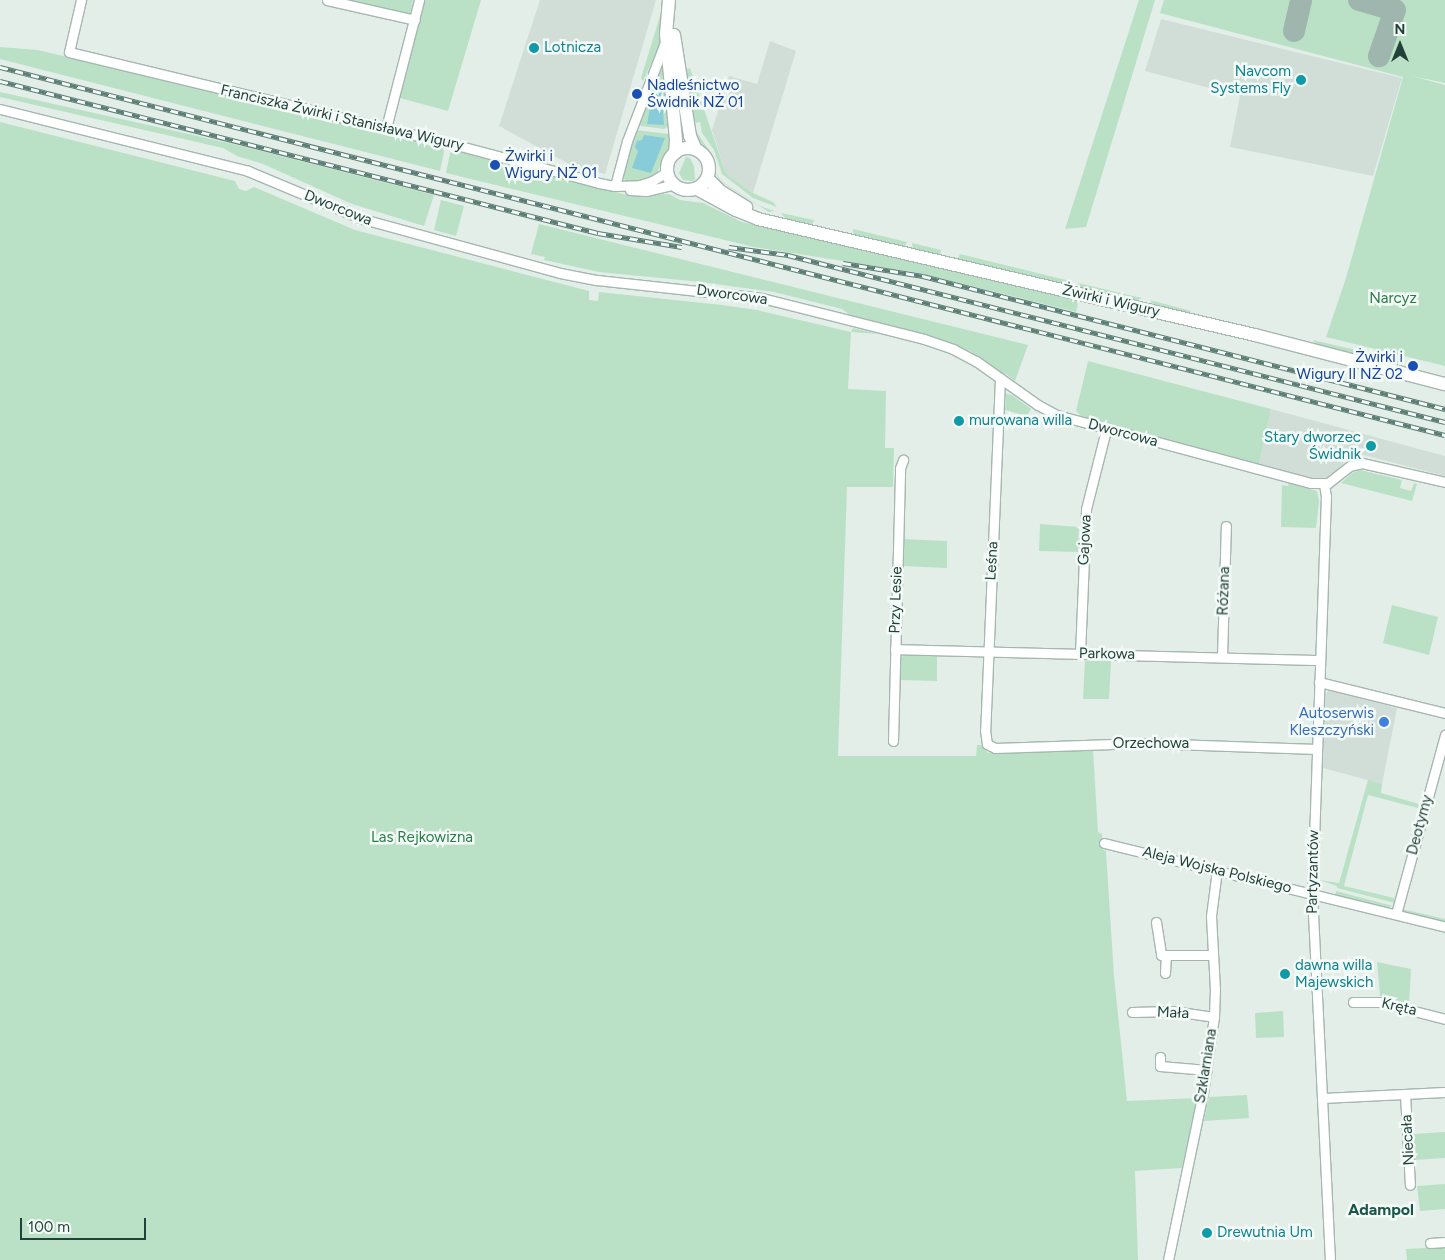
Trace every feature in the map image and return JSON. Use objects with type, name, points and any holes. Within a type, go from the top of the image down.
[{"type":"main road","points":[[669,0],[666,39],[676,140],[675,152],[668,161],[666,172],[673,185],[684,190],[697,189],[707,178],[707,161],[696,150],[690,136],[675,45],[675,0]]},
{"type":"main road","points":[[675,152],[684,149],[696,150]]},
{"type":"main road","name":"Żwirki i Wigury","points":[[707,178],[725,194],[775,222]]},
{"type":"main road","name":"Żwirki i Wigury","points":[[697,189],[744,214],[1255,335],[1445,384]]},
{"type":"street","name":"Franciszka Żwirki i Stanisława Wigury","points":[[81,0],[69,52],[386,128],[616,186],[640,191],[673,185]]},
{"type":"street","points":[[327,0],[415,20]]},
{"type":"street","points":[[386,128],[420,0]]},
{"type":"street","points":[[666,39],[619,166],[616,186],[644,184],[666,172]]},
{"type":"street","name":"Dworcowa","points":[[0,109],[248,172],[363,220],[550,271],[597,280],[762,298],[883,328],[952,349],[976,361],[1052,413],[1106,430],[1311,483],[1324,484]]},
{"type":"street","name":"Leśna","points":[[987,744],[985,730],[1000,378]]},
{"type":"street","name":"Gajowa","points":[[1080,654],[1085,518],[1106,430]]},
{"type":"street","name":"Przy Lesie","points":[[894,740],[894,649],[900,468],[904,460]]},
{"type":"street","points":[[1324,484],[1335,479],[1350,466],[1362,463],[1445,482]]},
{"type":"street","name":"Partyzantów","points":[[1324,484],[1326,496],[1312,893],[1330,1260]]},
{"type":"street","name":"Różana","points":[[1222,657],[1226,526]]},
{"type":"street","name":"Parkowa","points":[[894,649],[1320,660]]},
{"type":"street","points":[[1319,682],[1445,713]]},
{"type":"street","name":"Deotymy","points":[[1396,914],[1445,735]]},
{"type":"street","name":"Orzechowa","points":[[987,744],[994,748],[1143,743],[1316,749]]},
{"type":"street","name":"Aleja Wojska Polskiego","points":[[1104,843],[1445,927]]},
{"type":"street","name":"Szklarniana","points":[[1168,1260],[1207,1070],[1214,1017],[1215,990],[1211,916],[1217,870]]},
{"type":"street","points":[[1156,922],[1161,955],[1212,955]]},
{"type":"street","points":[[1165,973],[1166,955]]},
{"type":"street","name":"Kręta","points":[[1352,1002],[1379,1002],[1445,1019]]},
{"type":"street","name":"Mała","points":[[1132,1012],[1173,1010],[1214,1017]]},
{"type":"street","points":[[1160,1057],[1160,1066],[1207,1070]]},
{"type":"street","points":[[1322,1098],[1445,1092]]},
{"type":"street","name":"Niecała","points":[[1405,1094],[1410,1186]]},
{"type":"street","points":[[1430,1243],[1445,1242]]},
{"type":"shaded area","points":[[540,0],[656,0],[605,174],[569,164],[499,126]]},
{"type":"shaded area","points":[[1161,19],[1402,78],[1373,176],[1230,147],[1240,96],[1145,71]]},
{"type":"shaded area","points":[[770,41],[796,51],[753,193],[725,171],[712,130],[729,76],[757,84]]},
{"type":"shaded area","points":[[1271,409],[1445,456],[1445,476],[1348,451],[1342,466],[1326,479],[1307,478],[1259,464]]},
{"type":"shaded area","points":[[1330,690],[1397,708],[1382,784],[1323,768],[1325,694]]},
{"type":"green space","points":[[349,0],[413,0],[410,14]]},
{"type":"green space","points":[[425,0],[481,0],[448,111],[400,98]]},
{"type":"green space","points":[[1139,0],[1155,0],[1086,227],[1065,229]]},
{"type":"green space","name":"Narcyz","points":[[1164,0],[1445,0],[1445,83],[1412,76],[1445,85],[1445,366],[1326,337],[1346,278],[1403,77],[1160,13]]},
{"type":"green space","points":[[660,16],[662,17],[661,42],[643,81],[641,78]]},
{"type":"green space","points":[[0,47],[38,50],[442,147],[444,152],[440,171],[0,59]]},
{"type":"green space","points":[[662,53],[669,126],[664,129],[641,126],[638,122]]},
{"type":"green space","points":[[690,68],[725,171],[753,193],[773,202],[777,207],[753,198],[722,174],[714,150],[702,133],[700,122],[695,123],[683,71]]},
{"type":"green space","points":[[0,92],[229,143],[434,195],[424,226],[352,204],[263,164],[237,156],[223,148],[0,97]]},
{"type":"green space","name":"Las Rejkowizna","points":[[0,122],[235,181],[239,189],[246,191],[254,187],[355,230],[589,291],[589,300],[598,301],[599,292],[722,305],[757,310],[851,332],[848,389],[886,391],[885,448],[894,448],[893,487],[847,487],[838,756],[976,756],[977,745],[981,745],[988,753],[1093,750],[1098,832],[1102,834],[1103,850],[1106,851],[1114,976],[1127,1101],[1197,1098],[1182,1168],[1135,1171],[1138,1260],[0,1260]]},
{"type":"green space","points":[[635,130],[669,134],[670,145],[657,173],[643,181],[630,183],[624,179],[623,171]]},
{"type":"green space","points":[[696,131],[710,152],[716,173],[721,181],[760,206],[774,211],[769,212],[720,181],[714,170],[711,156],[700,141]]},
{"type":"green space","points":[[454,149],[627,195],[669,194],[680,200],[703,203],[742,222],[1079,299],[1076,312],[919,273],[754,247],[446,173],[450,153]]},
{"type":"green space","points":[[686,157],[690,158],[694,166],[695,180],[692,181],[683,180],[679,173]]},
{"type":"green space","points":[[441,200],[464,206],[456,236],[434,230]]},
{"type":"green space","points":[[781,213],[814,220],[812,225],[794,222],[785,218]]},
{"type":"green space","points":[[539,224],[1028,345],[1015,381],[1006,374],[999,373],[970,351],[931,336],[850,315],[842,309],[774,292],[701,282],[599,272],[544,260],[545,257],[531,254]]},
{"type":"green space","points":[[853,229],[907,242],[904,248],[854,237]]},
{"type":"green space","points":[[912,243],[941,250],[940,255],[913,250]]},
{"type":"green space","points":[[960,254],[1070,281],[1063,285],[961,261],[958,259]]},
{"type":"green space","points":[[1078,283],[1142,298],[1135,301],[1081,288]]},
{"type":"green space","points":[[603,287],[734,298],[773,305],[777,308],[715,298]]},
{"type":"green space","points":[[1150,300],[1191,311],[1186,314],[1154,306]]},
{"type":"green space","points":[[853,328],[878,334],[851,332]]},
{"type":"green space","points":[[1313,340],[1395,359],[1401,364],[1384,363],[1315,344]]},
{"type":"green space","points":[[1088,361],[1271,409],[1259,464],[1083,418],[1076,411]]},
{"type":"green space","points":[[1006,394],[1012,395],[1031,409],[1027,416],[1005,410]]},
{"type":"green space","points":[[1360,470],[1402,480],[1400,488],[1411,491],[1414,483],[1417,484],[1412,501],[1341,483],[1352,473]]},
{"type":"green space","points":[[1289,483],[1317,491],[1319,501],[1316,528],[1281,527],[1282,485],[1288,486]]},
{"type":"green space","points":[[1040,524],[1079,527],[1078,552],[1039,551]]},
{"type":"green space","points":[[903,539],[947,541],[947,568],[902,566]]},
{"type":"green space","points":[[1392,605],[1438,617],[1429,655],[1383,643]]},
{"type":"green space","points":[[905,655],[937,656],[937,681],[900,680],[900,658]]},
{"type":"green space","points":[[1085,661],[1111,661],[1109,699],[1083,699]]},
{"type":"green space","points":[[1368,780],[1382,784],[1381,793],[1419,804],[1418,808],[1368,795],[1344,886],[1394,898],[1395,903],[1337,888],[1337,886],[1319,880],[1339,883]]},
{"type":"green space","points":[[1336,891],[1393,906],[1384,908],[1335,896]]},
{"type":"green space","points":[[1402,909],[1445,919],[1445,923],[1408,914]]},
{"type":"green space","points":[[1377,962],[1411,969],[1409,1004],[1380,996]]},
{"type":"green space","points":[[1283,1011],[1284,1037],[1256,1038],[1255,1013]]},
{"type":"green space","points":[[1247,1095],[1249,1118],[1204,1121],[1209,1097]]},
{"type":"green space","points":[[1445,1132],[1445,1158],[1414,1160],[1413,1134]]},
{"type":"green space","points":[[1445,1184],[1445,1209],[1420,1211],[1417,1186]]},
{"type":"green space","points":[[1445,1247],[1445,1260],[1407,1260],[1406,1249]]},
{"type":"water","points":[[655,82],[661,82],[664,125],[647,124]]},
{"type":"water","points":[[644,135],[665,138],[651,173],[632,168],[638,151],[635,147],[637,141],[642,140]]},
{"type":"taxiway","points":[[1294,31],[1301,0]]},
{"type":"taxiway","points":[[1359,0],[1395,10],[1379,56]]},
{"type":"railway","points":[[0,67],[1445,435]]},
{"type":"railway","points":[[0,81],[598,233],[682,247]]},
{"type":"railway","points":[[729,247],[788,255],[1445,422]]},
{"type":"railway","points":[[843,263],[923,276],[1445,409]]},
{"type":"place","name":"Lotnicza","points":[[534,48]]},
{"type":"place","name":"Navcom Systems Fly","points":[[1301,80]]},
{"type":"place","name":"Nadleśnictwo Świdnik NŻ 01","points":[[637,94]]},
{"type":"place","name":"Żwirki i Wigury NŻ 01","points":[[495,165]]},
{"type":"place","name":"Żwirki i Wigury II NŻ 02","points":[[1413,366]]},
{"type":"place","name":"murowana willa","points":[[959,421]]},
{"type":"place","name":"Stary dworzec Świdnik","points":[[1371,446]]},
{"type":"place","name":"Autoserwis Kleszczyński","points":[[1384,722]]},
{"type":"place","name":"dawna willa Majewskich","points":[[1285,974]]},
{"type":"place","name":"Drewutnia Um","points":[[1207,1233]]},
{"type":"district","name":"Adampol","points":[[1381,1210]]}]
